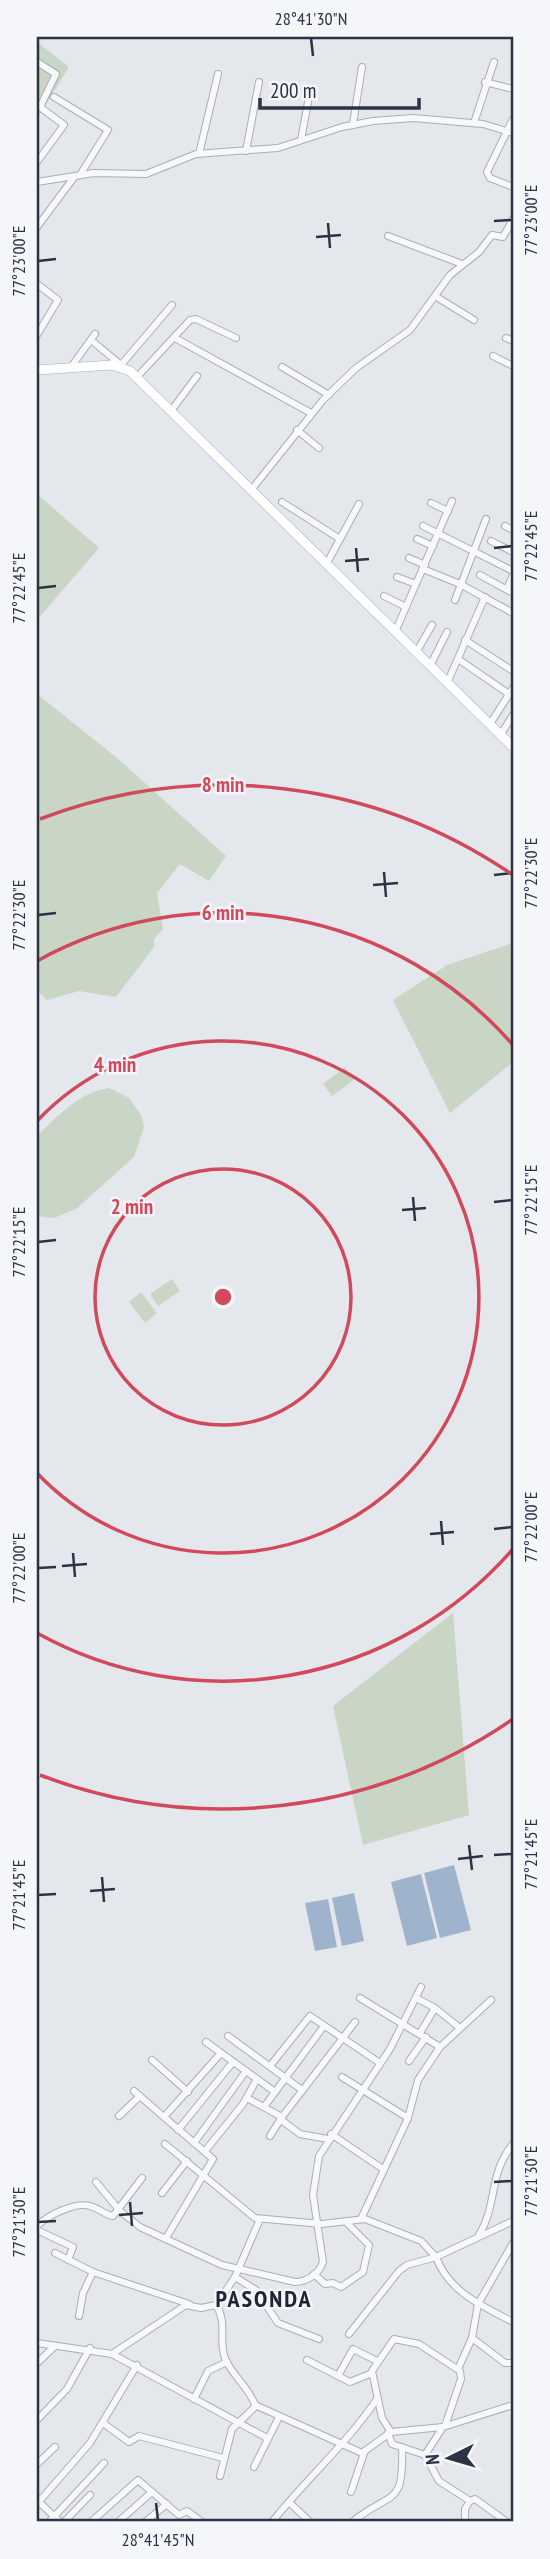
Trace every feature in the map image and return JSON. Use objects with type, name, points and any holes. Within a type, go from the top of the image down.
[{"type":"street","points":[[37,62],[56,74],[40,107],[64,125],[37,162]]},
{"type":"street","points":[[474,123],[485,82],[494,62]]},
{"type":"street","points":[[353,124],[362,67]]},
{"type":"street","points":[[200,154],[218,74]]},
{"type":"street","points":[[246,151],[259,82]]},
{"type":"street","points":[[485,82],[513,89]]},
{"type":"street","points":[[301,140],[310,91]]},
{"type":"street","points":[[37,227],[78,176],[108,130],[54,97]]},
{"type":"street","points":[[37,182],[78,176],[146,174],[200,154],[278,148],[353,124],[413,118],[474,123],[510,130]]},
{"type":"street","points":[[513,119],[488,175],[513,187]]},
{"type":"street","points":[[252,489],[296,430],[329,395],[356,368],[404,336],[463,264],[479,252],[492,235],[502,238],[513,219]]},
{"type":"street","points":[[388,236],[463,264]]},
{"type":"street","points":[[37,284],[58,300],[37,335]]},
{"type":"street","points":[[435,296],[474,320]]},
{"type":"street","points":[[37,370],[121,365],[172,304]]},
{"type":"street","points":[[137,377],[193,319],[236,338]]},
{"type":"street","points":[[71,367],[93,337],[252,489],[513,747]]},
{"type":"street","points":[[174,338],[311,414]]},
{"type":"street","points":[[493,356],[513,366]]},
{"type":"street","points":[[282,367],[329,395]]},
{"type":"street","points":[[172,411],[197,376]]},
{"type":"street","points":[[296,430],[319,448]]},
{"type":"street","points":[[282,502],[340,538]]},
{"type":"street","points":[[396,630],[452,502]]},
{"type":"street","points":[[327,563],[359,503]]},
{"type":"street","points":[[430,503],[448,511]]},
{"type":"street","points":[[455,600],[486,519]]},
{"type":"street","points":[[423,526],[474,550],[513,573],[510,591],[480,575]]},
{"type":"street","points":[[505,526],[513,530]]},
{"type":"street","points":[[417,539],[433,546]]},
{"type":"street","points":[[491,541],[513,552]]},
{"type":"street","points":[[408,558],[513,613]]},
{"type":"street","points":[[397,577],[416,584]]},
{"type":"street","points":[[384,596],[406,607]]},
{"type":"street","points":[[448,681],[485,597]]},
{"type":"street","points":[[417,651],[432,625]]},
{"type":"street","points":[[431,664],[447,632]]},
{"type":"street","points":[[466,640],[513,671]]},
{"type":"street","points":[[458,659],[511,691],[490,724]]},
{"type":"street","points":[[501,734],[513,715]]},
{"type":"street","points":[[96,2182],[120,2211],[140,2227],[215,2262],[299,2282],[314,2274],[323,2262],[313,2183],[319,2156],[380,2063],[421,1987]]},
{"type":"street","points":[[360,1998],[440,2047]]},
{"type":"street","points":[[416,1998],[435,2008],[460,2028]]},
{"type":"street","points":[[360,2220],[408,2118],[418,2080],[440,2047],[491,2000]]},
{"type":"street","points":[[409,2061],[435,2008]]},
{"type":"street","points":[[270,2066],[306,2018],[313,2017],[380,2063]]},
{"type":"street","points":[[270,2136],[340,2038],[355,2022]]},
{"type":"street","points":[[264,2107],[324,2026]]},
{"type":"street","points":[[228,2036],[302,2090]]},
{"type":"street","points":[[206,2042],[275,2092]]},
{"type":"street","points":[[164,2118],[220,2053]]},
{"type":"street","points":[[152,2060],[188,2092]]},
{"type":"street","points":[[178,2130],[233,2062]]},
{"type":"street","points":[[194,2143],[246,2071]]},
{"type":"street","points":[[342,2077],[408,2118]]},
{"type":"street","points":[[205,2151],[247,2098],[257,2079]]},
{"type":"street","points":[[119,2116],[137,2093],[213,2159],[166,2238]]},
{"type":"street","points":[[247,2098],[281,2118],[300,2134],[330,2136],[383,2169]]},
{"type":"street","points":[[165,2144],[260,2219],[318,2223],[360,2220],[421,2241],[436,2257],[452,2284],[478,2304],[513,2322]]},
{"type":"street","points":[[478,2236],[489,2217],[498,2166],[513,2144]]},
{"type":"street","points":[[162,2193],[187,2161]]},
{"type":"street","points":[[68,2260],[72,2246],[37,2228],[50,2216],[82,2205],[93,2206],[111,2217],[120,2211],[142,2179]]},
{"type":"street","points":[[55,2253],[93,2272],[201,2308],[216,2305],[235,2277],[260,2219]]},
{"type":"street","points":[[349,2334],[399,2271],[407,2265],[436,2257],[513,2221]]},
{"type":"street","points":[[314,2274],[325,2284],[333,2283],[341,2287],[361,2274],[369,2255],[369,2245],[346,2222]]},
{"type":"street","points":[[458,2369],[472,2338],[478,2304],[513,2243]]},
{"type":"street","points":[[505,2256],[513,2261]]},
{"type":"street","points":[[79,2316],[83,2293],[93,2272]]},
{"type":"street","points":[[235,2277],[256,2290],[278,2322],[319,2339]]},
{"type":"street","points":[[112,2354],[191,2304]]},
{"type":"street","points":[[216,2305],[223,2321],[222,2345],[227,2362],[256,2406],[364,2453]]},
{"type":"street","points":[[472,2338],[505,2363],[513,2363]]},
{"type":"street","points":[[425,2455],[444,2426],[461,2379],[458,2369],[419,2344],[397,2339],[390,2341],[372,2373],[377,2399],[392,2444],[425,2455],[439,2481],[470,2501]]},
{"type":"street","points":[[37,2343],[90,2348],[112,2354],[137,2365],[267,2438]]},
{"type":"street","points":[[37,2363],[55,2346]]},
{"type":"street","points":[[37,2420],[67,2389],[90,2348]]},
{"type":"street","points":[[338,2376],[353,2349],[377,2361]]},
{"type":"street","points":[[307,2360],[352,2382],[372,2373]]},
{"type":"street","points":[[194,2399],[208,2371],[227,2362]]},
{"type":"street","points":[[90,2495],[62,2522],[51,2519],[37,2502],[75,2461],[103,2423],[137,2365]]},
{"type":"street","points":[[272,2522],[320,2466],[344,2445],[377,2399]]},
{"type":"street","points":[[220,2476],[230,2433],[237,2420],[256,2406]]},
{"type":"street","points":[[351,2492],[364,2453],[390,2433],[444,2426],[513,2406]]},
{"type":"street","points":[[254,2466],[279,2417]]},
{"type":"street","points":[[103,2423],[129,2442],[139,2436],[151,2441],[169,2441],[223,2458]]},
{"type":"street","points":[[37,2464],[55,2447]]},
{"type":"street","points":[[352,2522],[394,2497],[400,2490],[402,2447]]},
{"type":"street","points":[[51,2519],[104,2463]]},
{"type":"street","points":[[91,2522],[136,2481],[179,2515],[188,2511],[202,2522]]},
{"type":"street","points":[[117,2522],[152,2492]]},
{"type":"street","points":[[465,2522],[465,2509],[470,2501],[475,2499],[507,2522]]},
{"type":"street","points":[[289,2502],[310,2522]]},
{"type":"street","points":[[145,2522],[167,2504]]},
{"type":"green space","points":[[37,42],[69,67],[37,119]]},
{"type":"green space","points":[[37,494],[99,548],[37,620]]},
{"type":"green space","points":[[37,694],[117,758],[226,856],[209,881],[180,864],[157,893],[163,929],[154,939],[154,947],[116,997],[79,991],[47,1000],[37,990]]},
{"type":"green space","points":[[513,943],[513,1062],[450,1113],[393,1000],[447,965]]},
{"type":"green space","points":[[345,1067],[355,1079],[332,1096],[323,1084]]},
{"type":"green space","points":[[109,1088],[129,1098],[141,1115],[144,1127],[134,1157],[76,1209],[54,1218],[37,1216],[37,1136],[78,1100]]},
{"type":"green space","points":[[172,1279],[180,1291],[158,1306],[150,1294]]},
{"type":"green space","points":[[141,1292],[157,1313],[145,1323],[129,1302]]},
{"type":"green space","points":[[453,1613],[469,1815],[363,1845],[333,1706]]},
{"type":"water","points":[[454,1865],[471,1930],[440,1938],[424,1873]]},
{"type":"water","points":[[421,1874],[437,1938],[407,1946],[391,1882]]},
{"type":"water","points":[[354,1893],[364,1941],[342,1946],[332,1898]]},
{"type":"water","points":[[328,1899],[337,1947],[315,1951],[305,1903]]},
{"type":"district","name":"PASONDA","points":[[264,2299]]}]
